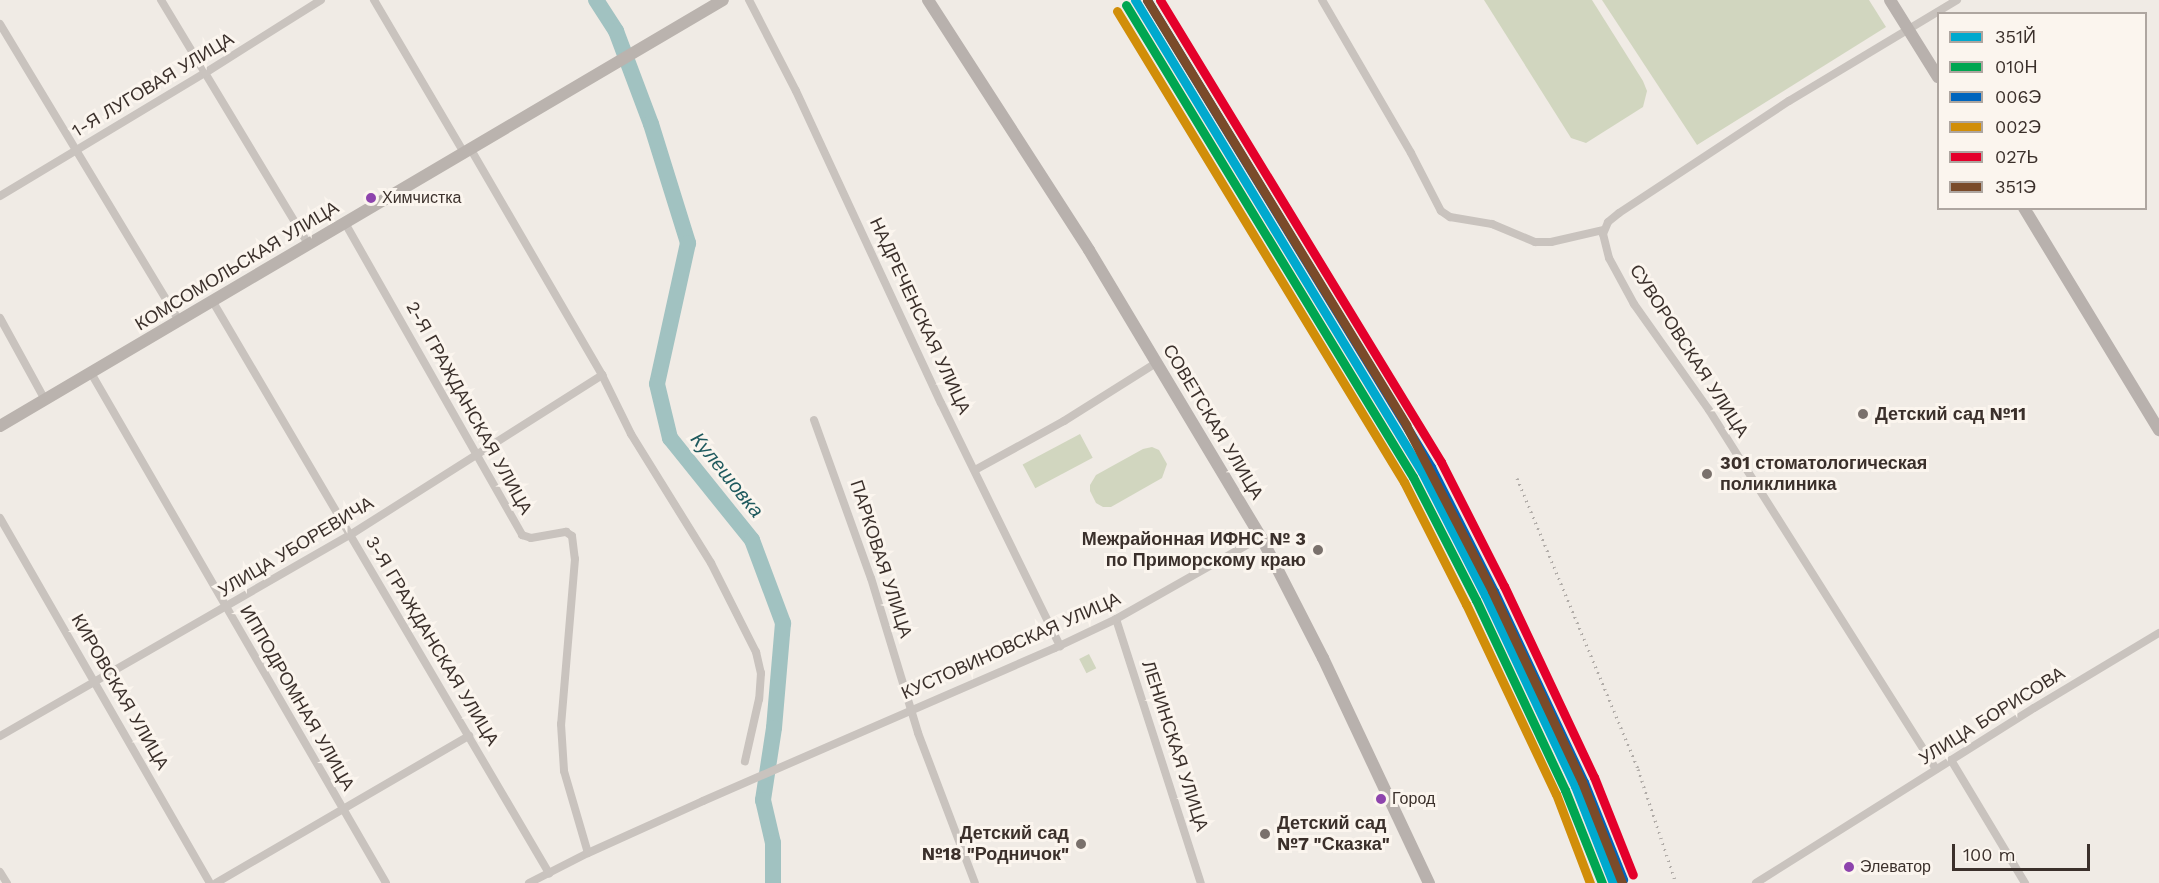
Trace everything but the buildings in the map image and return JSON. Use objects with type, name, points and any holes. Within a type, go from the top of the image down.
[{"type":"main road","name":"КОМСОМОЛЬСКАЯ УЛИЦА","points":[[0,426],[213,302],[585,79],[723,0]]},
{"type":"main road","name":"СОВЕТСКАЯ УЛИЦА","points":[[928,0],[1089,250],[1261,537],[1323,658],[1429,883]]},
{"type":"main road","points":[[1890,0],[1937,75]]},
{"type":"main road","points":[[2025,210],[2159,430]]},
{"type":"street","points":[[161,0],[308,244]]},
{"type":"street","name":"1-Я ЛУГОВАЯ УЛИЦА","points":[[0,196],[205,73],[321,0]]},
{"type":"street","points":[[374,0],[467,149],[602,375],[631,434],[711,563],[759,658],[759,699],[745,761]]},
{"type":"street","name":"НАДРЕЧЕНСКАЯ УЛИЦА","points":[[749,0],[796,92],[938,398],[1060,646]]},
{"type":"street","points":[[1322,0],[1412,153],[1441,211],[1450,217],[1492,224],[1536,243],[1551,242],[1604,230],[1619,213],[1789,101],[1937,12]]},
{"type":"street","points":[[1938,12],[1957,0]]},
{"type":"street","points":[[0,24],[179,321]]},
{"type":"street","name":"2-Я ГРАЖДАНСКАЯ УЛИЦА","points":[[345,223],[522,535],[531,538],[566,532],[572,536],[574,543],[567,675],[561,724],[565,779],[588,852]]},
{"type":"street","name":"СУВОРОВСКАЯ УЛИЦА","points":[[1604,230],[1609,258],[1634,304],[1709,410],[1936,769]]},
{"type":"street","name":"3-Я ГРАЖДАНСКАЯ УЛИЦА","points":[[213,302],[549,873]]},
{"type":"street","points":[[0,318],[45,400]]},
{"type":"street","points":[[975,470],[1072,416],[1156,363]]},
{"type":"street","name":"ИППОДРОМНАЯ УЛИЦА","points":[[91,373],[386,883]]},
{"type":"street","name":"УЛИЦА УБОРЕВИЧА","points":[[0,736],[96,683],[350,535],[602,375]]},
{"type":"street","name":"ПАРКОВАЯ УЛИЦА","points":[[814,420],[871,578],[911,709],[975,883]]},
{"type":"street","name":"КИРОВСКАЯ УЛИЦА","points":[[0,518],[210,883]]},
{"type":"street","name":"КУСТОВИНОВСКАЯ УЛИЦА","points":[[588,852],[911,709],[1060,646],[1116,619],[1261,537]]},
{"type":"street","name":"ЛЕНИНСКАЯ УЛИЦА","points":[[1116,619],[1202,883]]},
{"type":"street","name":"УЛИЦА БОРИСОВА","points":[[1756,883],[1936,769],[2159,633]]},
{"type":"street","points":[[216,883],[469,736]]},
{"type":"street","points":[[1951,760],[2025,883]]},
{"type":"street","points":[[529,883],[588,852]]},
{"type":"street","points":[[0,872],[7,883]]},
{"type":"green space","points":[[1484,0],[1592,0],[1643,81],[1647,91],[1643,107],[1586,143],[1571,138]]},
{"type":"green space","points":[[1602,0],[1869,0],[1886,27],[1697,145]]},
{"type":"green space","points":[[1080,434],[1093,458],[1035,488],[1023,465]]},
{"type":"green space","points":[[1152,447],[1159,450],[1167,464],[1162,478],[1111,507],[1103,507],[1096,503],[1090,491],[1090,485],[1096,475],[1143,449]]},
{"type":"green space","points":[[1089,654],[1096,668],[1086,673],[1079,659]]},
{"type":"waterway","name":"Кулешовка","points":[[596,0],[616,31],[651,124],[688,243],[657,384],[670,438],[752,540],[783,623],[774,728],[763,800],[773,843],[773,883]]},
{"type":"railway","points":[[1517,478],[1638,769],[1676,883]]},
{"type":"transit line","name":"351Й","points":[[1135,0],[1422,472],[1485,595],[1575,786],[1613,883]]},
{"type":"transit line","name":"006Э","points":[[1147,0],[1431,467],[1494,591],[1584,782],[1623,879]]},
{"type":"transit line","name":"351Э","points":[[1147,0],[1406,425],[1492,591],[1582,782],[1622,883]]},
{"type":"transit line","name":"027Ь","points":[[1160,0],[1441,462],[1504,586],[1594,777],[1633,875]]},
{"type":"transit line","name":"010Н","points":[[1126,5],[1413,477],[1476,600],[1565,790],[1602,883]]},
{"type":"transit line","name":"002Э","points":[[1117,11],[1404,482],[1466,604],[1556,794],[1590,883]]},
{"type":"place","name":"Химчистка","points":[[371,198]]},
{"type":"place","name":"Детский сад №11","points":[[1863,414]]},
{"type":"place","name":"301 стоматологическая поликлиника","points":[[1707,474]]},
{"type":"place","name":"Межрайонная ИФНС № 3 по Приморскому краю","points":[[1318,550]]},
{"type":"place","name":"Город","points":[[1381,799]]},
{"type":"place","name":"Детский сад №7 \"Сказка\"","points":[[1265,834]]},
{"type":"place","name":"Детский сад №18 \"Родничок\"","points":[[1081,844]]},
{"type":"place","name":"Элеватор","points":[[1849,867]]}]
